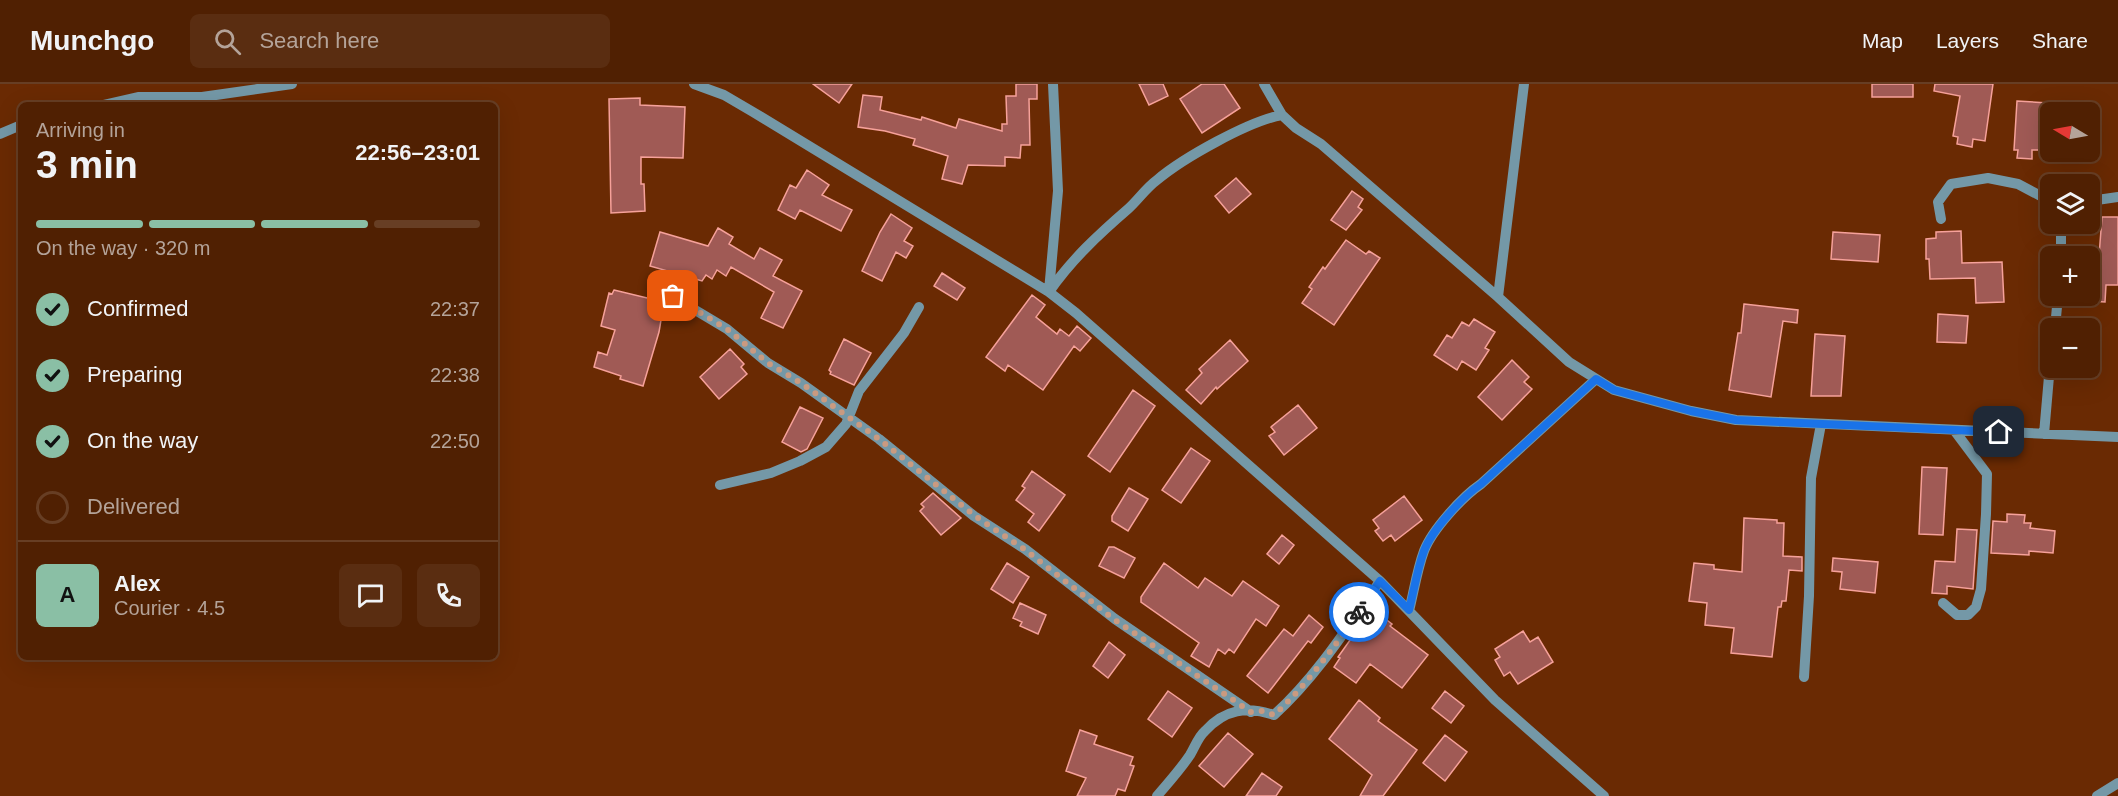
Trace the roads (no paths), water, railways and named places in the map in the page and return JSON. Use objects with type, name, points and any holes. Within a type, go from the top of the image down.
[{"type":"street","points":[[116,102],[138,97],[202,97],[292,84]]},
{"type":"street","points":[[694,84],[724,95],[1049,292],[1380,581],[1495,700],[1604,796]]},
{"type":"street","points":[[1049,292],[1059,191],[1053,84]]},
{"type":"street","points":[[1264,84],[1282,115],[1296,128],[1321,144],[1498,297],[1569,362],[1614,390],[1691,411],[1736,420],[2118,437]]},
{"type":"street","points":[[1498,297],[1524,84]]},
{"type":"street","points":[[1049,292],[1092,241],[1134,204],[1156,180],[1209,146],[1269,117],[1282,115]]},
{"type":"street","points":[[0,134],[18,126]]},
{"type":"street","points":[[1941,219],[1938,202],[1951,184],[1988,178],[2018,184],[2040,196]]},
{"type":"street","points":[[2100,200],[2118,197]]},
{"type":"street","points":[[655,286],[727,329],[768,363],[849,417],[916,466],[975,516],[1024,549],[1115,620],[1251,712]]},
{"type":"street","points":[[720,485],[771,472],[800,461],[826,447],[846,424],[859,391],[904,333],[919,307]]},
{"type":"street","points":[[2044,434],[2049,378]]},
{"type":"street","points":[[1409,610],[1424,552],[1431,537],[1466,494],[1481,484],[1596,379]]},
{"type":"street","points":[[1804,677],[1809,596],[1811,478],[1821,424]]},
{"type":"street","points":[[1943,603],[1957,615],[1968,615],[1976,607],[1981,589],[1986,514],[1987,474],[1954,430]]},
{"type":"street","points":[[1157,796],[1167,787],[1190,756],[1204,731],[1223,716],[1239,709],[1251,712],[1262,711],[1274,715],[1286,704],[1335,645],[1380,581]]},
{"type":"street","points":[[2097,796],[2118,783]]}]
